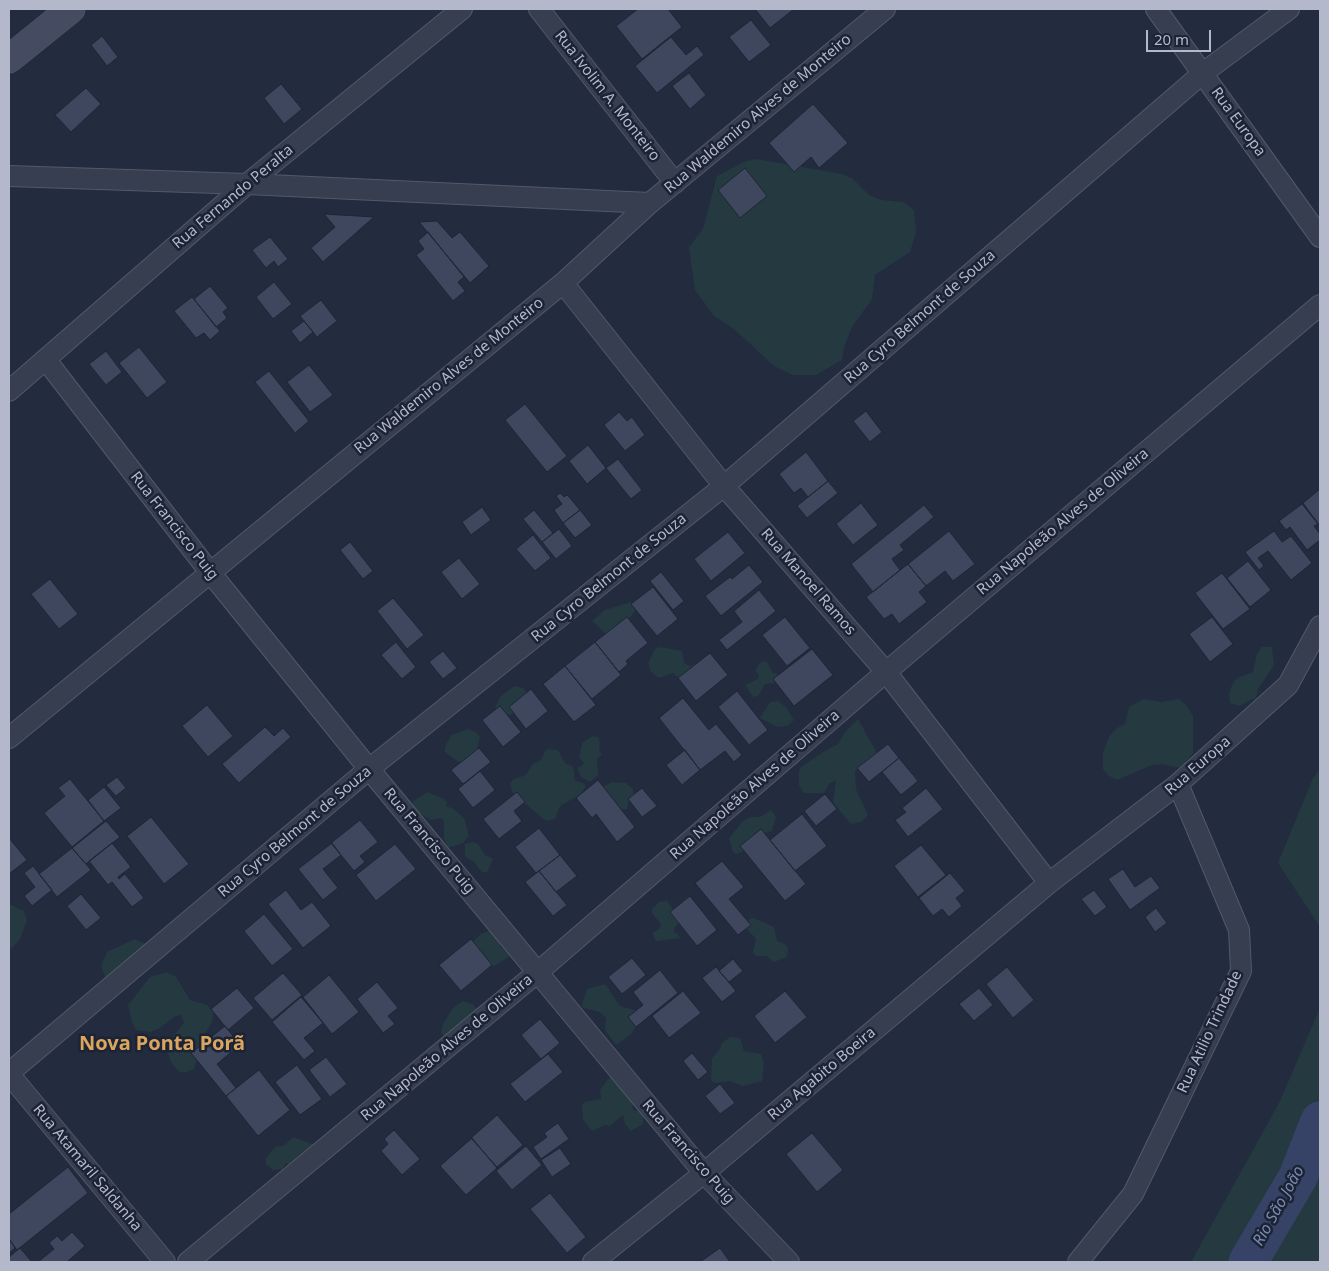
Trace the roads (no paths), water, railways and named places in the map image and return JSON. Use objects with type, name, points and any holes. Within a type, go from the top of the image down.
[{"type":"main road","points":[[9,60],[71,9]]},
{"type":"street","name":"Rua Fernando Peralta","points":[[9,391],[247,184],[462,9]]},
{"type":"street","name":"Rua Ivolim A. Monteiro","points":[[539,9],[675,183]]},
{"type":"street","name":"Rua Waldemiro Alves de Monteiro","points":[[9,738],[209,571],[563,283],[650,204],[885,9]]},
{"type":"street","name":"Rua Europa","points":[[1156,9],[1320,236]]},
{"type":"street","name":"Rua Cyro Belmont de Souza","points":[[9,1074],[369,769],[724,486],[1203,73],[1289,9]]},
{"type":"street","points":[[9,176],[247,184],[650,204]]},
{"type":"street","name":"Rua Manoel Ramos","points":[[563,283],[724,486],[886,672],[1050,883]]},
{"type":"street","name":"Rua Napoleão Alves de Oliveira","points":[[188,1262],[538,972],[886,672],[1320,305]]},
{"type":"street","name":"Rua Francisco Puig","points":[[46,360],[209,571],[369,769],[704,1173],[789,1262]]},
{"type":"street","name":"Rua Europa","points":[[1050,883],[1178,784],[1288,685],[1320,626]]},
{"type":"street","name":"Rua Atilio Trindade","points":[[1078,1262],[1133,1194],[1241,971],[1239,930],[1178,784]]},
{"type":"street","name":"Rua Agabito Boeira","points":[[593,1262],[704,1173],[1050,883]]},
{"type":"street","name":"Rua Atamaril Saldanha","points":[[9,1074],[165,1262]]},
{"type":"waterway","name":"Rio São João","points":[[1248,1262],[1298,1177],[1320,1121]]},
{"type":"district","name":"Nova Ponta Porã","points":[[162,1044]]}]
